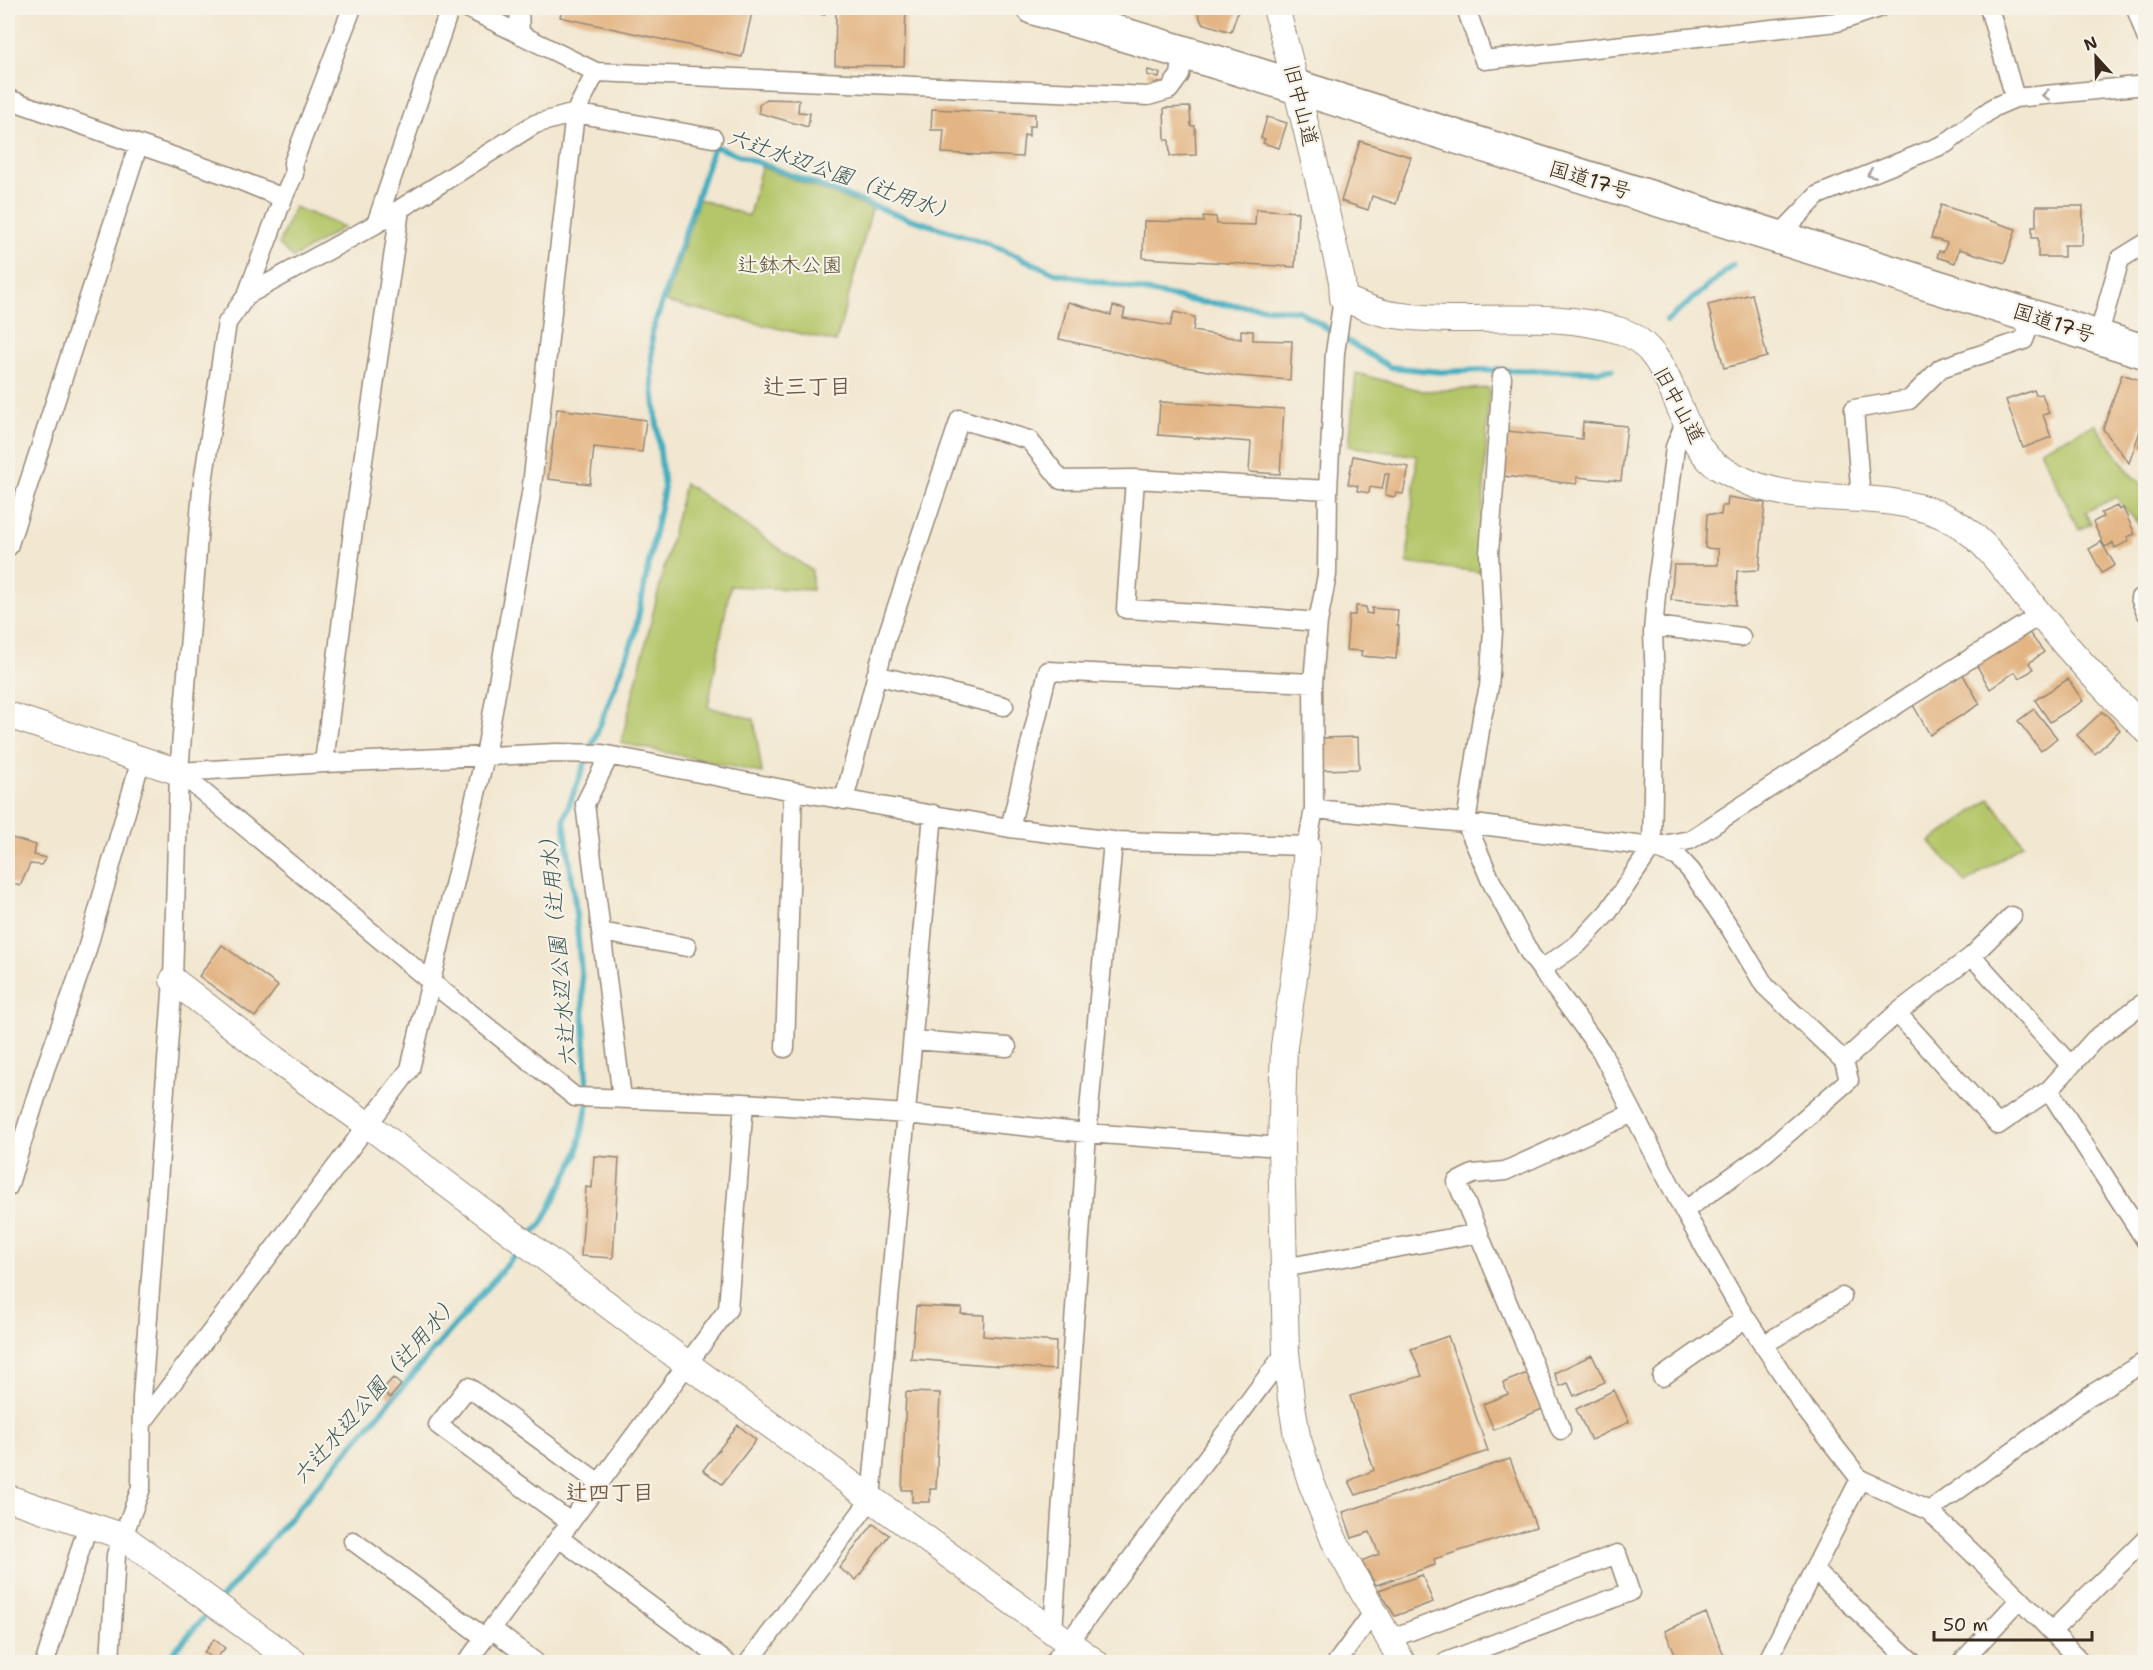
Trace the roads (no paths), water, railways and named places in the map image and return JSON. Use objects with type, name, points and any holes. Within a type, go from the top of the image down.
[{"type":"highway","name":"国道17号","points":[[1034,8],[1183,52],[2145,352]]},
{"type":"street","points":[[110,1662],[116,1555],[141,1488],[143,1386],[173,980],[179,772],[202,489],[227,322],[247,295],[294,174],[293,163],[352,8]]},
{"type":"street","points":[[376,224],[450,8]]},
{"type":"street","points":[[467,8],[596,72],[1148,96],[1169,90],[1180,75],[1183,52]]},
{"type":"street","points":[[519,8],[520,35]]},
{"type":"street","name":"旧中山道","points":[[1276,8],[1298,88],[1342,281],[1343,298],[1393,315],[1491,320],[1555,320],[1623,332],[1643,344],[1654,358],[1671,386],[1685,423],[1699,447],[1716,465],[1752,485],[1772,491],[1808,497],[1914,505],[1941,514],[1964,527],[1983,543],[2040,615],[2145,730]]},
{"type":"street","points":[[1467,8],[1484,60],[1825,15],[1837,22],[1879,8]]},
{"type":"street","points":[[1989,8],[2016,98]]},
{"type":"street","points":[[2136,8],[2145,37]]},
{"type":"street","points":[[142,1423],[410,1069],[485,756],[531,494],[575,113],[596,72]]},
{"type":"street","points":[[1777,238],[1818,195],[1945,144],[1994,107],[2016,98],[2145,85]]},
{"type":"street","points":[[8,99],[229,176],[283,198]]},
{"type":"street","points":[[247,295],[400,210],[535,124],[575,113],[713,138]]},
{"type":"street","points":[[8,547],[138,146]]},
{"type":"street","points":[[324,763],[354,522],[400,210]]},
{"type":"street","points":[[2098,337],[2120,259],[2145,243]]},
{"type":"street","points":[[1343,298],[1335,353],[1328,490],[1327,575],[1318,622],[1313,683],[1314,808],[1307,846],[1301,929],[1284,1046],[1281,1146],[1286,1352],[1298,1436],[1311,1482],[1334,1540],[1402,1662]]},
{"type":"street","points":[[1862,500],[1854,409],[1909,400],[1941,368],[2024,340],[2033,316]]},
{"type":"street","points":[[1502,376],[1489,554],[1493,631],[1489,687],[1482,717],[1466,823],[1491,881],[1530,954],[1601,1051],[1684,1211],[1746,1318],[1806,1410],[1860,1479],[1929,1511],[2081,1662]]},
{"type":"street","points":[[844,800],[886,639],[960,419],[1029,440],[1061,480],[1135,479],[1328,490]]},
{"type":"street","points":[[1542,969],[1578,944],[1608,912],[1652,847],[1654,626],[1657,581],[1668,514],[1675,447],[1685,423]]},
{"type":"street","points":[[1135,479],[1126,609],[1318,622]]},
{"type":"street","points":[[1652,847],[1690,840],[1904,700],[2040,615]]},
{"type":"street","points":[[1654,626],[1741,637]]},
{"type":"street","points":[[1010,828],[1048,670],[1313,683]]},
{"type":"street","points":[[876,675],[1004,706]]},
{"type":"street","points":[[8,715],[179,772],[430,981],[575,1097],[744,1103],[906,1114],[1087,1133],[1281,1146]]},
{"type":"street","points":[[179,772],[557,753],[609,756],[792,791],[1010,828],[1113,841],[1307,846]]},
{"type":"street","points":[[609,756],[585,804],[622,1098]]},
{"type":"street","points":[[8,1187],[44,1072],[84,960],[141,759]]},
{"type":"street","points":[[785,1048],[792,791]]},
{"type":"street","points":[[1314,808],[1466,823],[1652,847],[1678,857],[1691,871],[1732,931],[1765,986],[1844,1061],[1849,1080],[1765,1153],[1684,1211]]},
{"type":"street","points":[[749,1662],[871,1499],[933,814]]},
{"type":"street","points":[[1058,1645],[1087,1133],[1113,841]]},
{"type":"street","points":[[1844,1061],[1897,1013],[1972,956],[2012,916]]},
{"type":"street","points":[[601,932],[687,947]]},
{"type":"street","points":[[1972,956],[2071,1066]]},
{"type":"street","points":[[173,980],[276,1060],[368,1125],[871,1499],[1058,1645],[1095,1662]]},
{"type":"street","points":[[1897,1013],[1998,1125],[2049,1090],[2094,1040],[2145,1001]]},
{"type":"street","points":[[913,1040],[1007,1047]]},
{"type":"street","points":[[2049,1090],[2145,1241]]},
{"type":"street","points":[[467,1662],[728,1309],[744,1103]]},
{"type":"street","points":[[1561,1430],[1457,1182],[1473,1174],[1505,1172],[1633,1113]]},
{"type":"street","points":[[1283,1268],[1479,1233]]},
{"type":"street","points":[[1764,1345],[1842,1297]]},
{"type":"street","points":[[1662,1377],[1746,1318]]},
{"type":"street","points":[[1058,1645],[1286,1352]]},
{"type":"street","points":[[1929,1511],[2089,1396],[2145,1360]]},
{"type":"street","points":[[570,1522],[438,1425],[468,1387],[599,1483]]},
{"type":"street","points":[[1767,1662],[1860,1479]]},
{"type":"street","points":[[8,1498],[122,1536],[294,1662]]},
{"type":"street","points":[[45,1662],[88,1525]]},
{"type":"street","points":[[559,1538],[726,1662]]},
{"type":"street","points":[[2052,1631],[2145,1538]]},
{"type":"street","points":[[353,1541],[488,1634],[535,1662]]},
{"type":"street","points":[[1389,1639],[1617,1554],[1630,1592],[1446,1662]]},
{"type":"street","points":[[1814,1570],[1912,1662]]},
{"type":"street","points":[[1962,1662],[2020,1599]]},
{"type":"street","points":[[1337,1662],[1373,1613]]},
{"type":"waterway","name":"六辻水辺公園（辻用水）","points":[[529,1238],[543,1222],[577,1155],[588,1103],[582,983],[564,818],[634,637],[664,488],[652,379],[652,332],[714,146],[898,215],[990,244],[1055,273],[1199,302],[1299,311],[1390,367],[1441,372],[1612,369]]},
{"type":"waterway","name":"六辻水辺公園（辻用水）","points":[[1667,321],[1733,265]]},
{"type":"waterway","name":"六辻水辺公園（辻用水）","points":[[219,1601],[521,1248]]},
{"type":"waterway","name":"六辻水辺公園（辻用水）","points":[[165,1662],[212,1608]]},
{"type":"district","name":"辻三丁目","points":[[807,386]]},
{"type":"district","name":"辻四丁目","points":[[610,1492]]},
{"type":"park label","name":"辻鉢木公園","points":[[790,265]]}]
